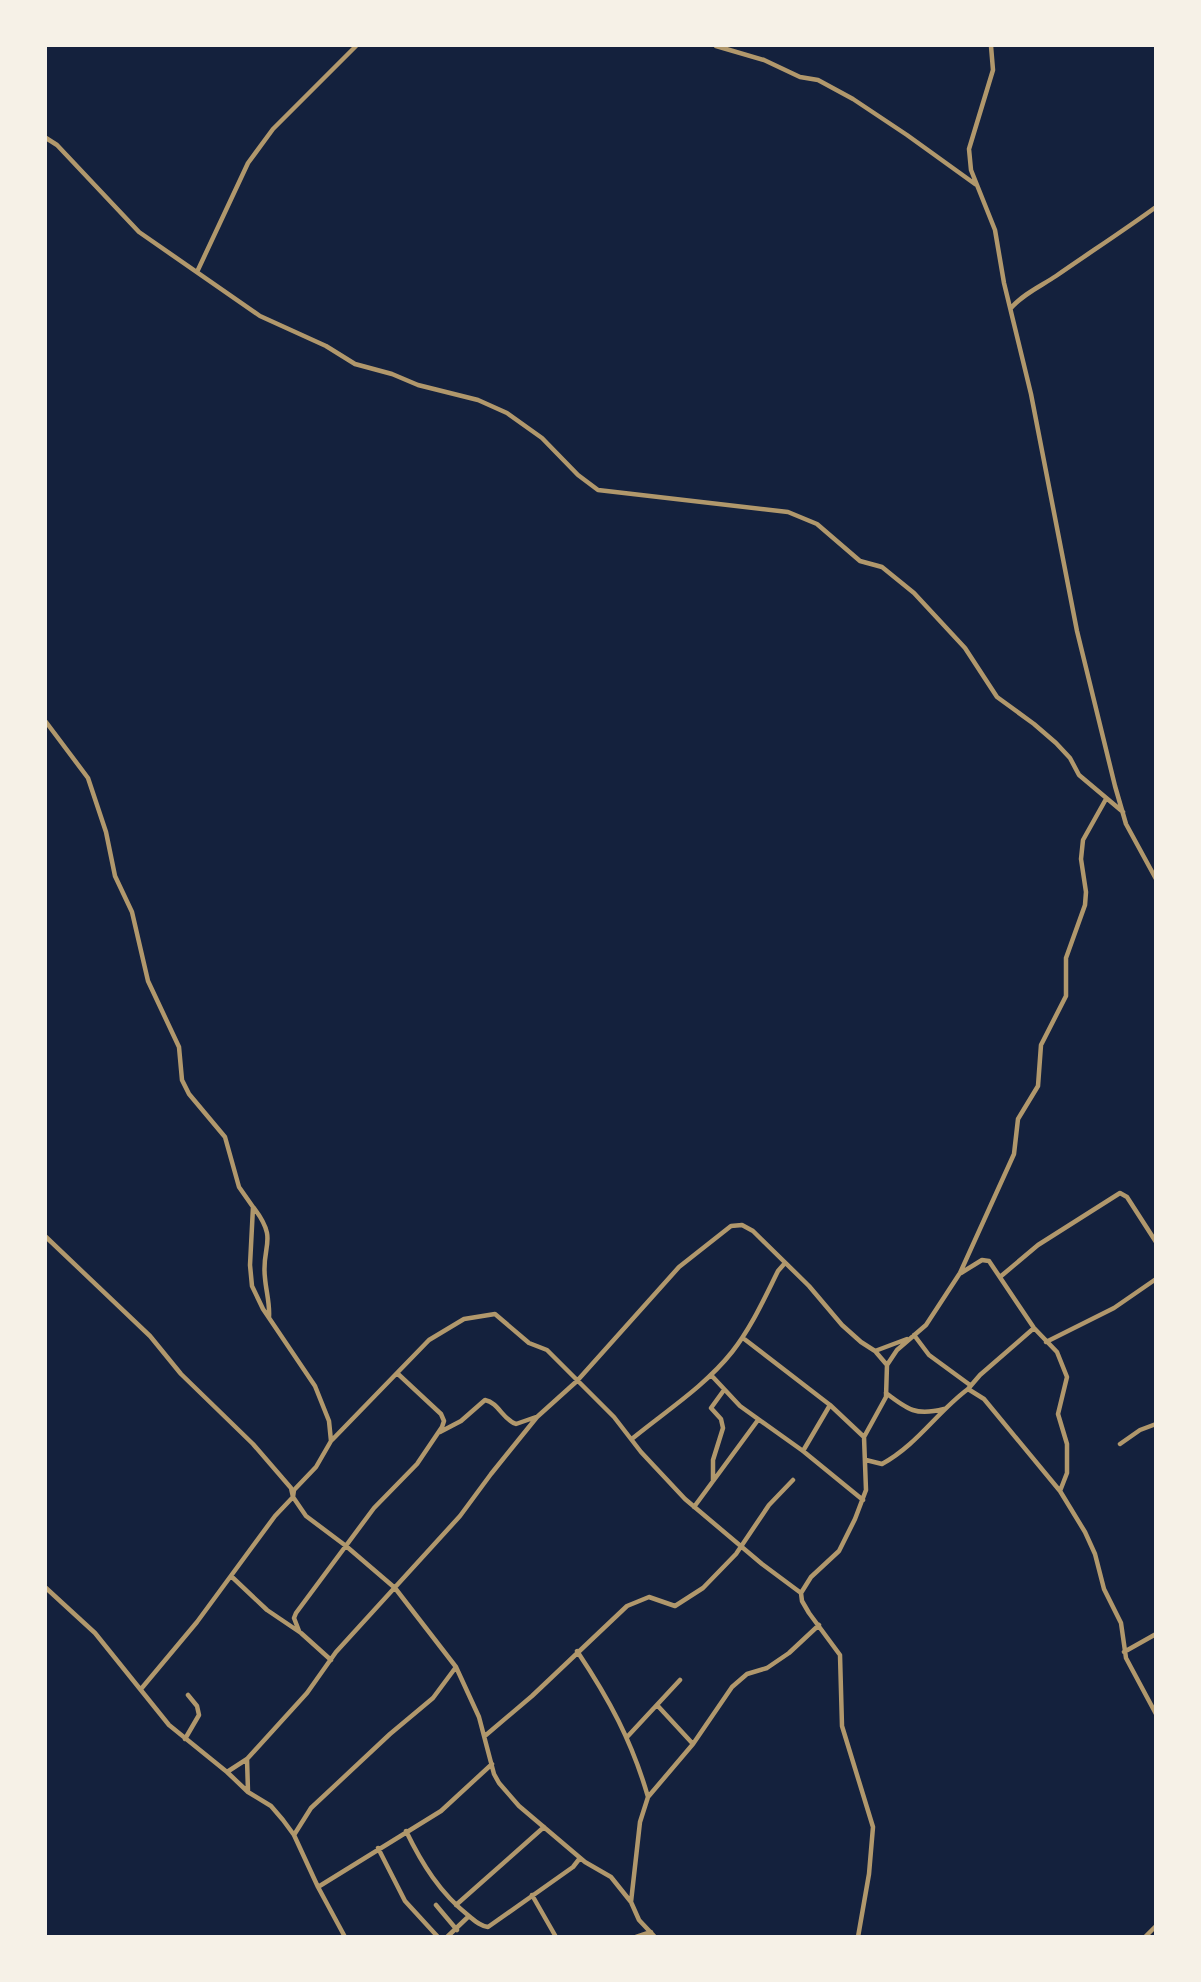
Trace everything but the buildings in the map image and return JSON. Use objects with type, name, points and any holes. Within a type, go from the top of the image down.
[{"type":"street","points":[[197,272],[248,163],[274,130],[356,46]]},
{"type":"street","points":[[716,46],[764,60],[800,77],[818,80],[875,113],[976,184]]},
{"type":"street","points":[[991,46],[993,70],[970,149],[971,170],[995,230],[1031,394],[1077,631],[1126,824],[1156,878]]},
{"type":"street","points":[[46,138],[57,145],[139,232],[260,316],[326,346],[355,364],[392,374],[418,385],[478,400],[507,413],[542,438],[578,475],[598,490],[788,512],[817,524],[860,561],[882,567],[914,593],[965,648],[997,697],[1056,743],[1070,758],[1079,775],[1123,812]]},
{"type":"street","points":[[1010,308],[1156,207]]},
{"type":"street","points":[[46,722],[88,778],[106,832],[115,876],[132,912],[148,981],[179,1047],[182,1080],[189,1094],[225,1137],[239,1187],[269,1235],[264,1278],[270,1302],[269,1318]]},
{"type":"street","points":[[800,1593],[811,1577],[839,1551],[848,1537],[863,1500],[866,1490],[864,1437],[886,1393],[887,1366],[897,1350],[926,1325],[960,1273],[1014,1154],[1018,1119],[1038,1086],[1041,1045],[1066,996],[1066,958],[1085,905],[1086,892],[1081,859],[1083,840],[1106,799]]},
{"type":"street","points":[[1000,1277],[1048,1238],[1120,1194],[1127,1197],[1156,1242]]},
{"type":"street","points":[[253,1207],[250,1275],[256,1295],[315,1385],[326,1413],[331,1441]]},
{"type":"street","points":[[227,1772],[247,1759],[307,1693],[331,1660],[460,1516],[537,1417],[577,1381],[679,1267],[731,1226],[748,1227],[842,1325],[875,1351],[887,1366]]},
{"type":"street","points":[[46,1237],[115,1305],[134,1320],[181,1374],[253,1444],[285,1479],[306,1516],[395,1588],[456,1667],[486,1735],[499,1783],[519,1806],[580,1858],[611,1877],[631,1902],[639,1920],[653,1934]]},
{"type":"street","points":[[960,1273],[984,1260],[989,1261],[1034,1328],[1057,1352],[1068,1380],[1058,1414],[1067,1444],[1067,1473],[1060,1491]]},
{"type":"street","points":[[633,1438],[711,1376],[743,1338],[778,1271],[785,1263]]},
{"type":"street","points":[[1046,1342],[1114,1308],[1156,1279]]},
{"type":"street","points":[[141,1689],[197,1622],[275,1516],[293,1497],[294,1490],[316,1467],[331,1441],[429,1340],[464,1320],[491,1313],[499,1316],[529,1343],[547,1350],[603,1404],[655,1468],[694,1507],[800,1593],[802,1601],[840,1655],[842,1726],[873,1827],[869,1874],[858,1937]]},
{"type":"street","points":[[866,1460],[882,1464],[895,1457],[1034,1328]]},
{"type":"street","points":[[914,1335],[929,1354],[999,1413],[1060,1491],[1095,1554],[1104,1589],[1121,1623],[1124,1652],[1156,1714]]},
{"type":"street","points":[[743,1338],[830,1405],[866,1439]]},
{"type":"street","points":[[875,1351],[908,1339]]},
{"type":"street","points":[[299,1631],[295,1615],[385,1495],[417,1464],[440,1432],[444,1421],[441,1414],[397,1373]]},
{"type":"street","points":[[711,1376],[758,1420],[803,1451],[863,1500]]},
{"type":"street","points":[[713,1482],[713,1460],[723,1428],[721,1419],[711,1408],[723,1390]]},
{"type":"street","points":[[886,1393],[913,1411],[924,1413],[944,1409]]},
{"type":"street","points":[[440,1432],[461,1421],[485,1400],[496,1405],[505,1418],[516,1424],[537,1417]]},
{"type":"street","points":[[803,1451],[830,1405]]},
{"type":"street","points":[[694,1507],[758,1420]]},
{"type":"street","points":[[1120,1444],[1156,1423]]},
{"type":"street","points":[[486,1735],[533,1696],[627,1606],[649,1597],[669,1606],[679,1605],[703,1588],[742,1547],[769,1505],[793,1480]]},
{"type":"street","points":[[231,1576],[267,1611],[299,1631],[331,1660]]},
{"type":"street","points":[[46,1588],[95,1633],[169,1725],[248,1792],[271,1806],[294,1835],[345,1937]]},
{"type":"street","points":[[631,1902],[639,1822],[648,1797],[692,1744],[732,1687],[740,1679],[779,1661],[819,1625]]},
{"type":"street","points":[[1124,1652],[1156,1634]]},
{"type":"street","points":[[577,1651],[603,1688],[628,1735],[648,1797]]},
{"type":"street","points":[[294,1835],[311,1808],[433,1698],[456,1667]]},
{"type":"street","points":[[628,1735],[680,1680]]},
{"type":"street","points":[[184,1739],[199,1715],[197,1706],[188,1695]]},
{"type":"street","points":[[657,1705],[692,1744]]},
{"type":"street","points":[[247,1759],[248,1792]]},
{"type":"street","points":[[318,1887],[441,1811],[492,1763]]},
{"type":"street","points":[[456,1905],[544,1827]]},
{"type":"street","points":[[406,1831],[434,1881],[456,1905],[482,1926],[488,1927],[573,1867],[580,1858]]},
{"type":"street","points":[[378,1849],[405,1900],[438,1937]]},
{"type":"street","points":[[532,1895],[555,1937]]},
{"type":"street","points":[[436,1905],[457,1930]]},
{"type":"street","points":[[447,1937],[469,1916]]},
{"type":"street","points":[[1144,1937],[1156,1926]]},
{"type":"street","points":[[636,1937],[653,1934]]}]
